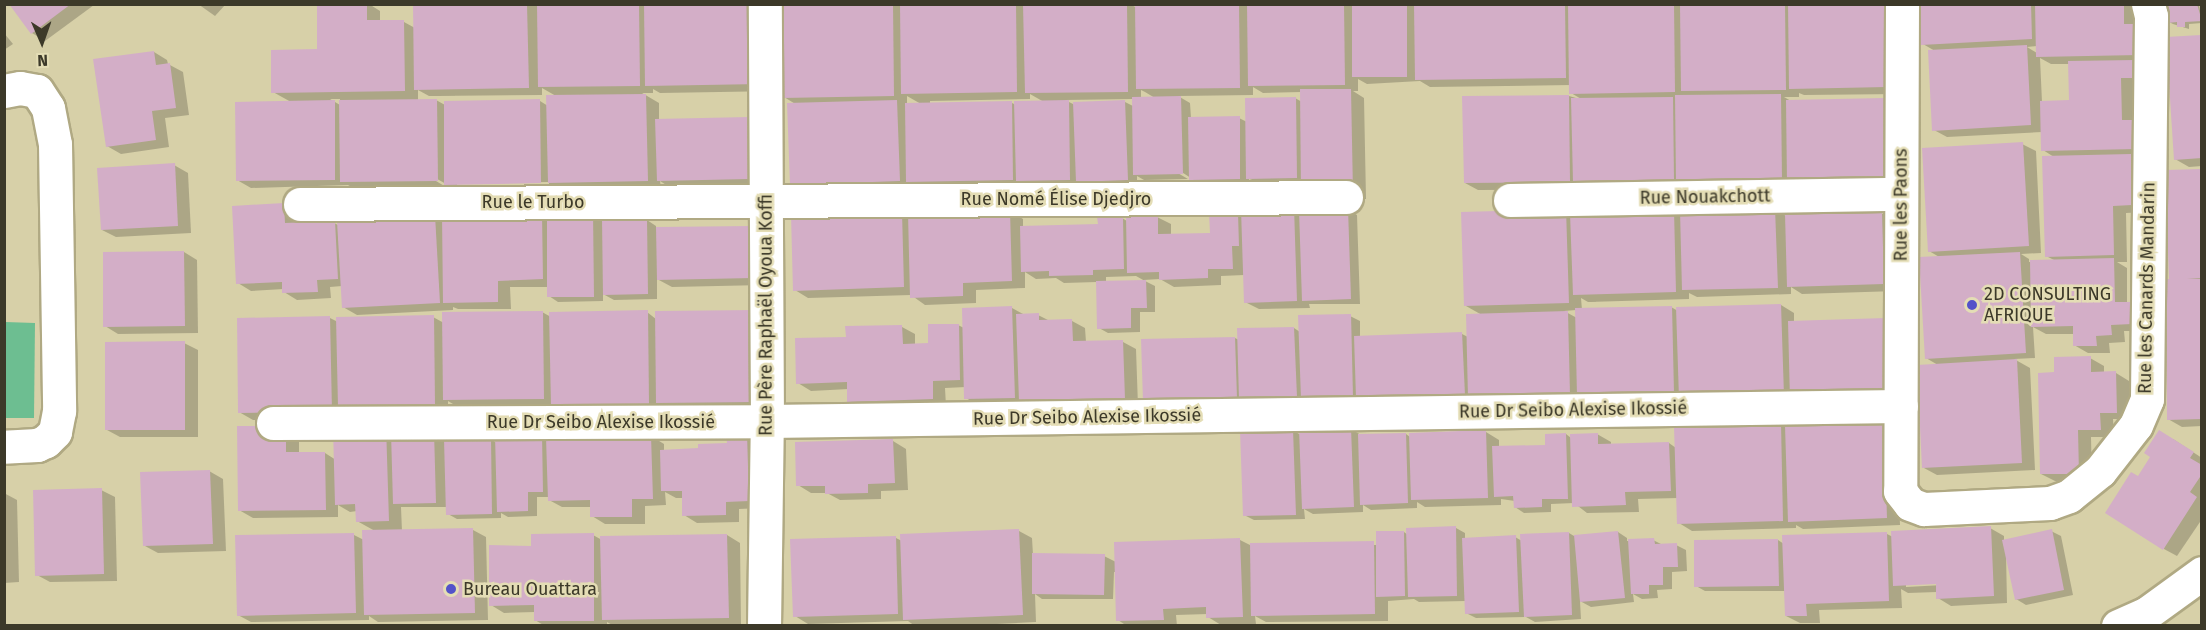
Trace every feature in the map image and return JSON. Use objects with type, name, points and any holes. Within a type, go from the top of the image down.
[{"type":"street","name":"Rue Père Raphaël Oyoua Koffi","points":[[764,626],[767,421],[765,4]]},
{"type":"street","name":"Rue les Paons","points":[[1901,406],[1902,4]]},
{"type":"street","name":"Rue les Canards Mandarin","points":[[1901,406],[1900,491],[1910,504],[1924,508],[2050,503],[2069,496],[2100,471],[2136,424],[2147,399],[2151,16],[2148,4]]},
{"type":"street","points":[[4,91],[20,88],[37,91],[48,108],[55,144],[59,411],[55,432],[46,441],[37,445],[4,447]]},
{"type":"street","name":"Rue Nouakchott","points":[[1510,200],[1900,194]]},
{"type":"street","name":"Rue Nomé Élise Djedjro","points":[[766,201],[1347,197]]},
{"type":"street","name":"Rue le Turbo","points":[[300,204],[766,201]]},
{"type":"street","name":"Rue Dr Seibo Alexise Ikossié","points":[[273,423],[767,421],[1901,406]]},
{"type":"street","points":[[2118,626],[2147,613],[2202,573]]},
{"type":"green space","points":[[5,322],[35,323],[34,418],[5,418]]},
{"type":"building","points":[[9,4],[71,4],[31,34]]},
{"type":"building","points":[[317,4],[367,4],[367,20],[404,20],[405,91],[271,93],[271,50],[317,49]]},
{"type":"building","points":[[413,4],[527,4],[529,88],[414,90]]},
{"type":"building","points":[[537,4],[639,4],[640,86],[538,87]]},
{"type":"building","points":[[644,4],[760,4],[761,84],[645,86]]},
{"type":"building","points":[[781,4],[893,4],[894,96],[782,98]]},
{"type":"building","points":[[900,4],[1016,4],[1017,92],[901,94]]},
{"type":"building","points":[[1023,4],[1127,4],[1128,92],[1025,93]]},
{"type":"building","points":[[1135,4],[1239,4],[1240,88],[1136,89]]},
{"type":"building","points":[[1247,4],[1344,4],[1345,85],[1248,86]]},
{"type":"building","points":[[1352,4],[1407,4],[1407,77],[1352,77]]},
{"type":"building","points":[[1414,4],[1565,4],[1566,78],[1415,80]]},
{"type":"building","points":[[1568,4],[1674,4],[1675,92],[1569,94]]},
{"type":"building","points":[[1680,4],[1785,4],[1786,90],[1681,91]]},
{"type":"building","points":[[1788,4],[1886,4],[1887,87],[1789,89]]},
{"type":"building","points":[[1919,4],[2031,4],[2032,39],[1921,45]]},
{"type":"building","points":[[2035,4],[2124,4],[2124,24],[2138,24],[2139,55],[2036,57]]},
{"type":"building","points":[[2166,4],[2197,4],[2202,21],[2185,22],[2185,27],[2177,27],[2177,22],[2167,23]]},
{"type":"building","points":[[2201,35],[2202,158],[2174,160],[2166,37]]},
{"type":"building","points":[[2027,45],[2031,125],[1932,131],[1928,50]]},
{"type":"building","points":[[154,51],[156,65],[170,63],[176,108],[152,111],[156,140],[106,147],[93,59]]},
{"type":"building","points":[[2135,60],[2136,78],[2121,78],[2122,120],[2136,120],[2137,149],[2041,151],[2040,101],[2069,100],[2068,61]]},
{"type":"building","points":[[1300,89],[1351,89],[1353,193],[1301,193]]},
{"type":"building","points":[[646,94],[648,181],[548,183],[546,95]]},
{"type":"building","points":[[1781,94],[1782,181],[1676,183],[1675,95]]},
{"type":"building","points":[[1569,95],[1570,182],[1464,183],[1462,96]]},
{"type":"building","points":[[1181,96],[1183,174],[1133,175],[1132,97]]},
{"type":"building","points":[[1296,97],[1297,178],[1246,179],[1245,98]]},
{"type":"building","points":[[1673,97],[1674,180],[1573,182],[1571,98]]},
{"type":"building","points":[[1885,98],[1886,181],[1787,183],[1786,100]]},
{"type":"building","points":[[437,99],[438,181],[340,182],[339,100]]},
{"type":"building","points":[[540,99],[541,183],[444,185],[444,101]]},
{"type":"building","points":[[335,100],[335,180],[236,181],[235,102]]},
{"type":"building","points":[[897,100],[900,181],[790,185],[787,103]]},
{"type":"building","points":[[1069,100],[1070,180],[1016,181],[1014,101]]},
{"type":"building","points":[[1125,100],[1128,180],[1076,182],[1073,102]]},
{"type":"building","points":[[1012,101],[1013,180],[906,182],[905,103]]},
{"type":"building","points":[[1240,116],[1240,179],[1189,180],[1188,117]]},
{"type":"building","points":[[749,117],[749,179],[657,181],[655,119]]},
{"type":"building","points":[[2023,142],[2029,246],[1928,252],[1922,148]]},
{"type":"building","points":[[2131,154],[2132,205],[2113,206],[2114,255],[2045,257],[2042,156]]},
{"type":"building","points":[[175,163],[178,226],[101,230],[97,168]]},
{"type":"building","points":[[2202,169],[2202,278],[2187,278],[2202,279],[2202,419],[2167,420],[2166,279],[2169,279],[2165,170]]},
{"type":"building","points":[[284,203],[285,223],[335,221],[338,279],[317,280],[318,292],[282,293],[282,282],[236,284],[232,206]]},
{"type":"building","points":[[1294,207],[1297,301],[1244,303],[1241,209]]},
{"type":"building","points":[[1348,208],[1351,299],[1302,301],[1299,210]]},
{"type":"building","points":[[1775,208],[1778,288],[1682,290],[1680,210]]},
{"type":"building","points":[[1566,209],[1569,303],[1464,306],[1461,212]]},
{"type":"building","points":[[1010,210],[1012,281],[963,283],[963,296],[910,298],[908,213]]},
{"type":"building","points":[[1674,210],[1676,292],[1573,295],[1570,213]]},
{"type":"building","points":[[593,212],[594,297],[547,297],[547,213]]},
{"type":"building","points":[[902,212],[904,287],[793,291],[791,215]]},
{"type":"building","points":[[1882,212],[1884,284],[1787,287],[1785,214]]},
{"type":"building","points":[[1209,213],[1238,213],[1239,246],[1232,246],[1233,269],[1208,269],[1208,278],[1159,280],[1159,272],[1127,273],[1126,216],[1158,215],[1158,234],[1210,233]]},
{"type":"building","points":[[542,214],[543,279],[498,281],[498,302],[443,303],[442,215]]},
{"type":"building","points":[[435,215],[440,303],[342,308],[337,221]]},
{"type":"building","points":[[1097,217],[1123,217],[1124,269],[1093,270],[1093,275],[1049,276],[1049,271],[1021,272],[1020,226],[1098,224]]},
{"type":"building","points":[[602,219],[647,219],[648,294],[603,295]]},
{"type":"building","points":[[752,226],[753,278],[657,280],[656,227]]},
{"type":"building","points":[[184,251],[185,326],[103,327],[103,252]]},
{"type":"building","name":"2D CONSULTING AFRIQUE","points":[[2020,252],[2026,353],[1925,359],[1919,257]]},
{"type":"building","points":[[2114,258],[2115,302],[2132,302],[2132,324],[2111,325],[2112,335],[2096,336],[2097,346],[2073,346],[2073,326],[2031,327],[2030,260]]},
{"type":"building","points":[[1146,280],[1147,308],[1131,308],[1131,328],[1097,329],[1096,281]]},
{"type":"building","points":[[1781,304],[1784,396],[1679,399],[1676,307]]},
{"type":"building","points":[[1012,306],[1015,398],[964,399],[962,308]]},
{"type":"building","points":[[1672,306],[1674,393],[1577,396],[1575,308]]},
{"type":"building","points":[[648,310],[649,404],[551,405],[549,312]]},
{"type":"building","points":[[756,310],[757,402],[656,403],[655,311]]},
{"type":"building","points":[[543,311],[544,399],[443,400],[442,312]]},
{"type":"building","points":[[1568,311],[1570,395],[1468,398],[1466,314]]},
{"type":"building","points":[[1039,313],[1039,320],[1072,319],[1073,341],[1123,340],[1125,399],[1019,402],[1016,314]]},
{"type":"building","points":[[1351,314],[1353,397],[1301,399],[1298,315]]},
{"type":"building","points":[[434,315],[435,405],[338,407],[336,317]]},
{"type":"building","points":[[330,316],[332,412],[238,413],[237,318]]},
{"type":"building","points":[[1886,318],[1888,398],[1790,401],[1788,321]]},
{"type":"building","points":[[928,324],[959,324],[960,380],[933,381],[933,399],[847,402],[847,382],[796,384],[795,338],[846,337],[845,326],[902,325],[903,344],[928,343]]},
{"type":"building","points":[[1294,327],[1297,397],[1239,399],[1237,328]]},
{"type":"building","points":[[1462,332],[1465,395],[1356,398],[1354,336]]},
{"type":"building","points":[[1235,337],[1237,398],[1143,401],[1141,339]]},
{"type":"building","points":[[185,341],[185,430],[105,430],[105,342]]},
{"type":"building","points":[[2091,356],[2091,372],[2116,371],[2117,413],[2100,413],[2101,430],[2078,430],[2079,474],[2040,474],[2038,373],[2054,372],[2054,357]]},
{"type":"building","points":[[2017,359],[2022,463],[1922,468],[1917,365]]},
{"type":"building","points":[[1884,422],[1887,518],[1788,522],[1785,425]]},
{"type":"building","points":[[1781,423],[1783,521],[1677,524],[1674,426]]},
{"type":"building","points":[[386,425],[389,521],[356,522],[355,504],[335,505],[333,427]]},
{"type":"building","points":[[237,426],[286,426],[286,452],[325,452],[326,510],[238,511]]},
{"type":"building","points":[[1351,428],[1354,507],[1302,509],[1299,429]]},
{"type":"building","points":[[1293,429],[1296,515],[1243,516],[1240,430]]},
{"type":"building","points":[[1486,430],[1488,498],[1411,500],[1409,433]]},
{"type":"building","points":[[2159,430],[2194,452],[2190,458],[2202,465],[2202,474],[2190,492],[2197,497],[2163,550],[2105,513],[2131,472],[2138,476],[2150,457],[2144,453]]},
{"type":"building","points":[[434,431],[436,503],[393,504],[391,432]]},
{"type":"building","points":[[747,432],[749,501],[726,502],[726,515],[682,516],[682,491],[661,491],[660,450],[698,448],[698,444],[727,443],[726,433]]},
{"type":"building","points":[[1406,433],[1408,503],[1360,505],[1358,434]]},
{"type":"building","points":[[1566,433],[1568,499],[1542,499],[1542,507],[1514,508],[1513,496],[1494,497],[1492,446],[1545,445],[1545,434]]},
{"type":"building","points":[[1598,433],[1598,444],[1669,442],[1671,491],[1625,492],[1626,505],[1572,507],[1570,434]]},
{"type":"building","points":[[542,434],[543,492],[528,492],[528,511],[497,512],[495,435]]},
{"type":"building","points":[[651,435],[653,499],[632,499],[632,517],[590,517],[590,500],[548,501],[546,437]]},
{"type":"building","points":[[491,438],[492,514],[446,515],[444,439]]},
{"type":"building","points":[[893,439],[895,483],[868,484],[868,493],[825,494],[825,486],[796,486],[795,442]]},
{"type":"building","points":[[210,470],[213,544],[143,546],[140,472]]},
{"type":"building","points":[[102,488],[104,574],[35,576],[33,490]]},
{"type":"building","points":[[1456,526],[1457,596],[1408,597],[1406,528]]},
{"type":"building","points":[[1991,526],[1994,596],[1936,599],[1936,584],[1893,586],[1891,531]]},
{"type":"building","points":[[473,528],[475,613],[364,615],[362,530]]},
{"type":"building","points":[[1019,529],[1023,615],[903,620],[900,534]]},
{"type":"building","points":[[2052,529],[2064,590],[2015,600],[2002,540]]},
{"type":"building","points":[[1376,531],[1404,531],[1405,596],[1376,597]]},
{"type":"building","points":[[1618,531],[1625,598],[1580,602],[1574,535]]},
{"type":"building","points":[[1569,532],[1572,615],[1524,617],[1520,534]]},
{"type":"building","points":[[1887,532],[1889,601],[1806,604],[1807,616],[1785,616],[1782,535]]},
{"type":"building","points":[[354,533],[356,613],[237,616],[235,535]]},
{"type":"building","points":[[594,533],[594,621],[534,621],[534,605],[489,606],[489,545],[531,546],[531,534]]},
{"type":"building","points":[[727,534],[729,618],[602,620],[600,536]]},
{"type":"building","points":[[1516,535],[1519,612],[1465,614],[1462,538]]},
{"type":"building","points":[[896,536],[898,614],[793,617],[790,539]]},
{"type":"building","points":[[1240,538],[1243,617],[1206,618],[1206,607],[1163,609],[1164,620],[1116,621],[1114,542]]},
{"type":"building","points":[[1654,538],[1655,544],[1677,543],[1678,567],[1663,567],[1663,585],[1649,585],[1649,594],[1631,594],[1628,539]]},
{"type":"building","points":[[1778,539],[1779,586],[1694,587],[1694,540]]},
{"type":"building","points":[[1374,541],[1375,614],[1251,616],[1250,543]]},
{"type":"building","points":[[1032,553],[1105,554],[1104,595],[1032,594]]},
{"type":"place","name":"2D CONSULTING AFRIQUE","points":[[1972,305]]},
{"type":"place","name":"Bureau Ouattara","points":[[451,589]]}]
